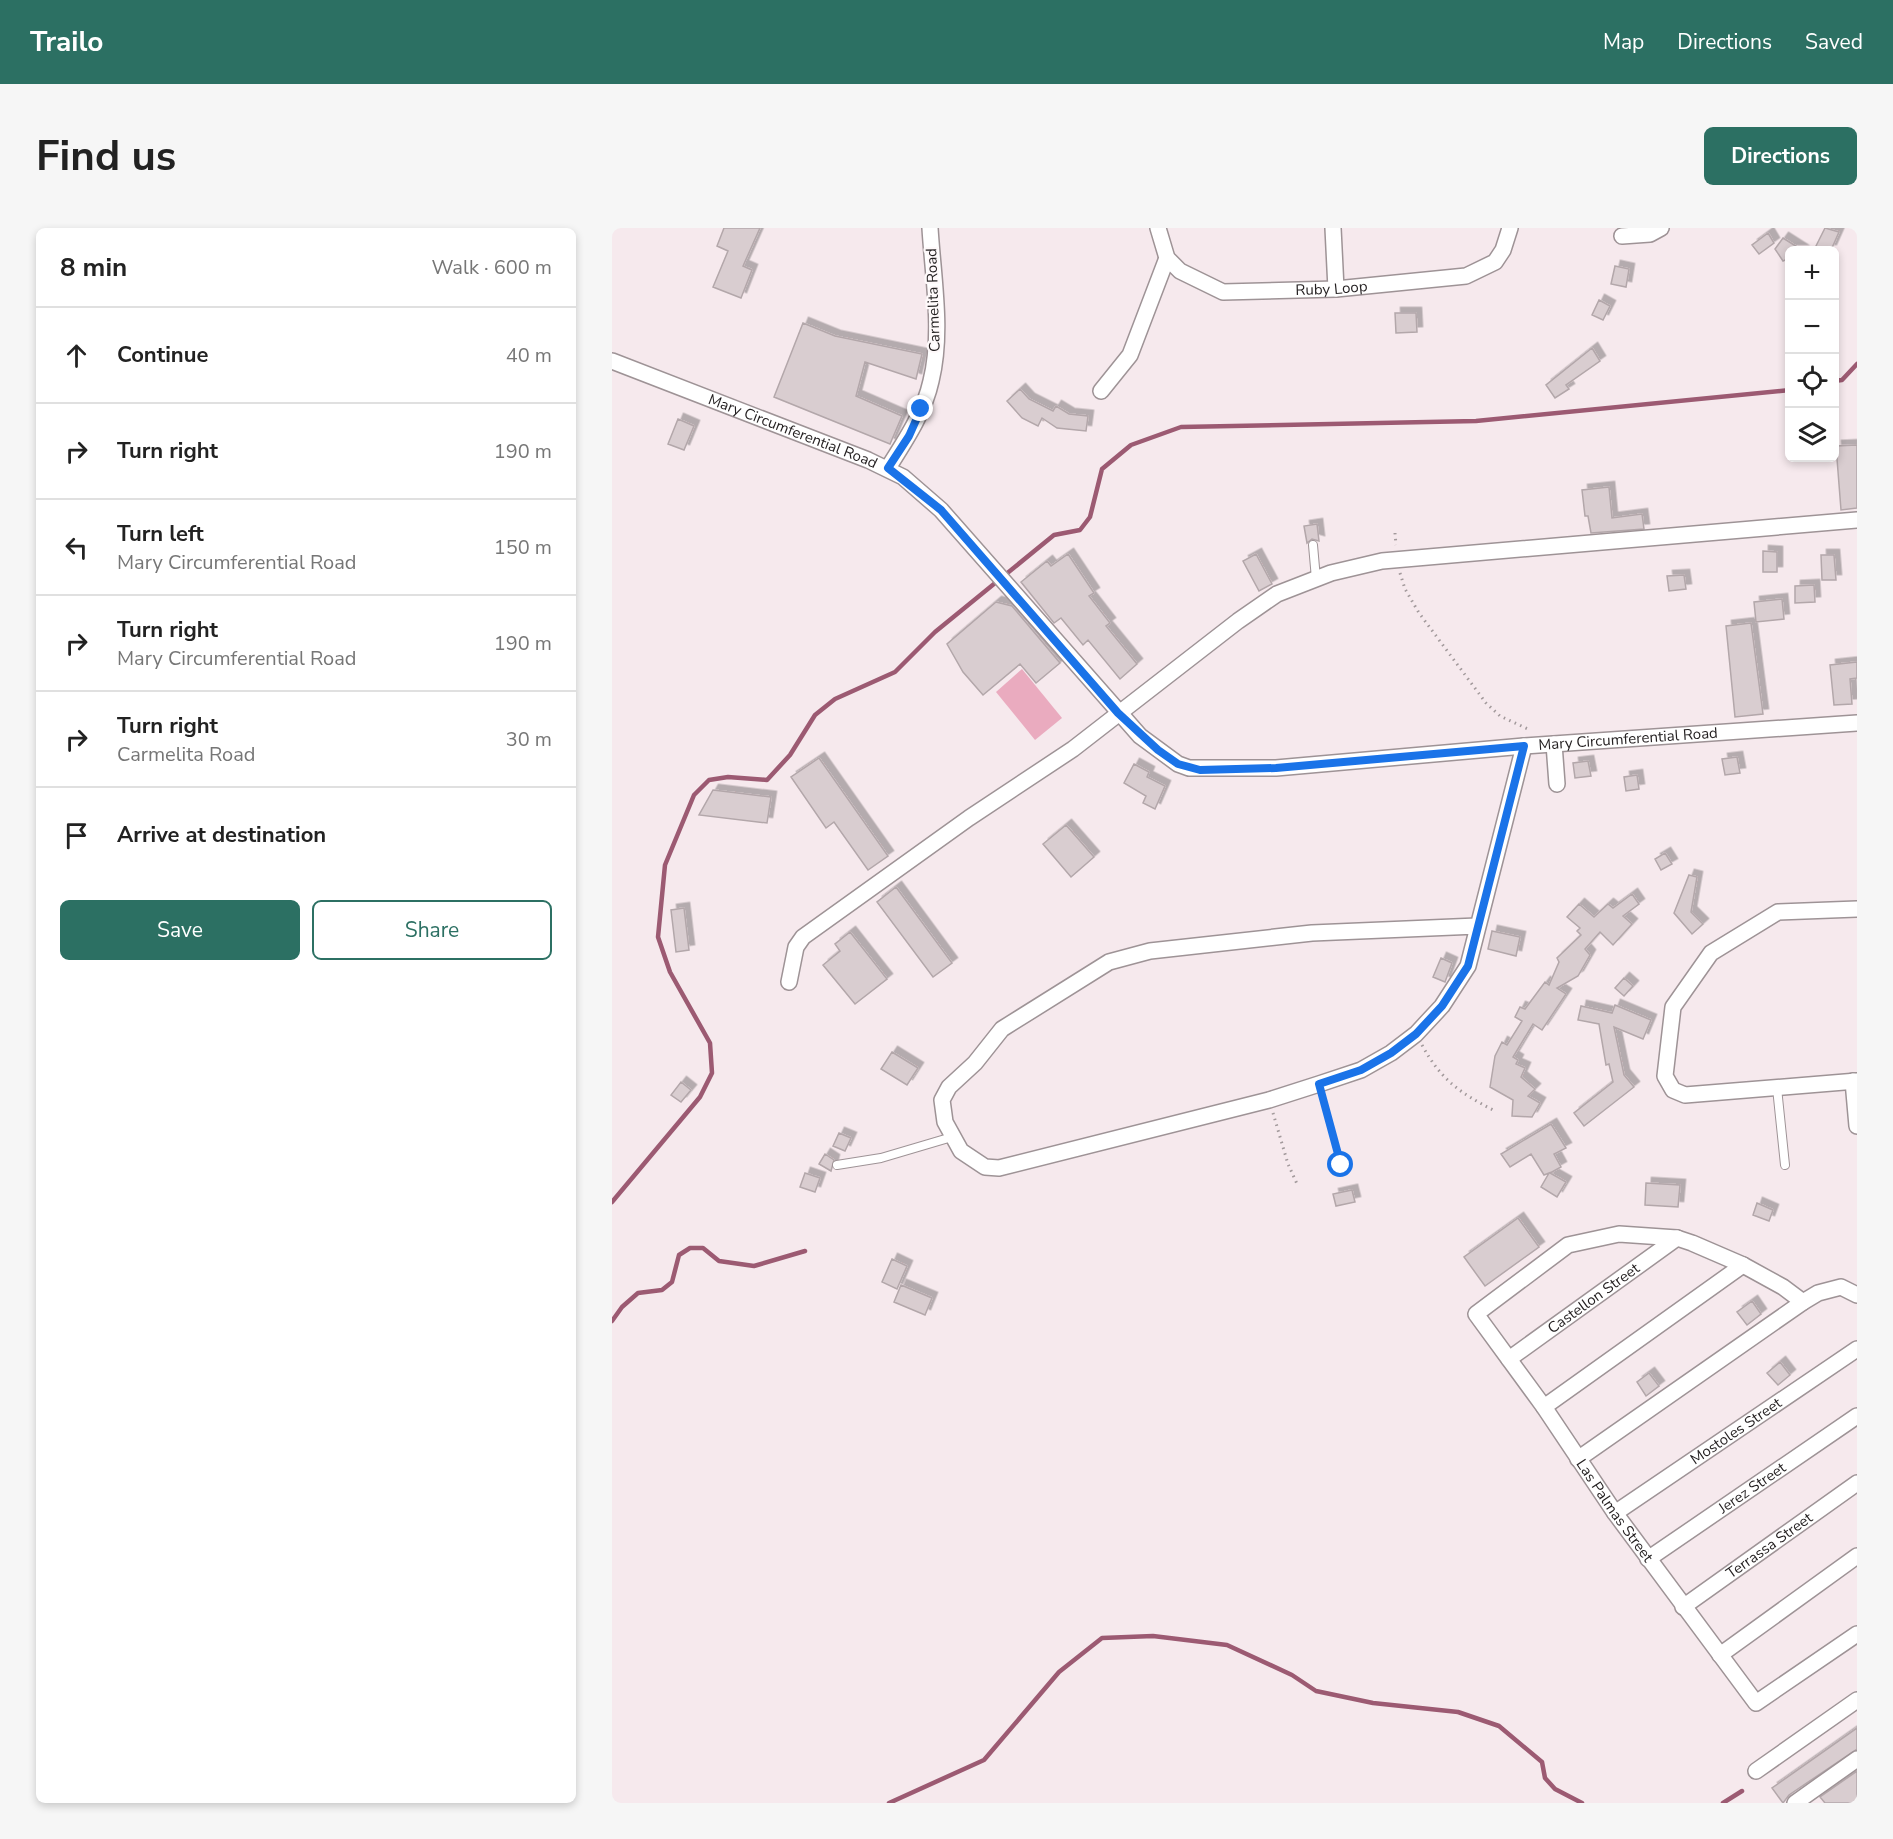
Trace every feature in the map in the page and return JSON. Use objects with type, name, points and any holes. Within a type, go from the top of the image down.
[{"type":"street","name":"Carmelita Road","points":[[888,468],[909,436],[933,374],[937,332],[930,228]]},
{"type":"street","points":[[1101,391],[1131,355],[1167,258],[1158,228]]},
{"type":"street","points":[[1333,228],[1336,289]]},
{"type":"street","name":"Ruby Loop","points":[[1167,258],[1180,271],[1223,292],[1336,289],[1466,276],[1495,262],[1503,250],[1510,228]]},
{"type":"street","points":[[1622,236],[1650,234],[1661,228]]},
{"type":"street","name":"Mary Circumferential Road","points":[[612,361],[888,468],[941,510],[1118,713],[1158,750],[1178,764],[1200,770],[1276,768],[1524,746],[1857,723]]},
{"type":"street","points":[[789,982],[796,947],[803,937],[969,818],[1073,748],[1238,621],[1277,594],[1331,573],[1398,560],[1857,520]]},
{"type":"street","points":[[1548,745],[1557,784]]},
{"type":"street","points":[[1477,926],[1312,933],[1150,951],[1109,962],[1002,1029],[975,1063],[949,1087],[942,1100],[945,1122],[961,1151],[985,1167],[999,1168],[1269,1100],[1361,1070],[1391,1053],[1416,1034],[1442,1006],[1468,966],[1524,746]]},
{"type":"street","points":[[1857,909],[1778,912],[1711,952],[1673,1007],[1665,1076],[1673,1090],[1685,1095],[1855,1081],[1857,1126]]},
{"type":"street","name":"Las Palmas Street","points":[[1677,1238],[1619,1234],[1568,1245],[1476,1314],[1544,1407],[1648,1559],[1756,1703],[1857,1634]]},
{"type":"street","points":[[1677,1238],[1743,1265],[1783,1287],[1803,1302]]},
{"type":"street","name":"Castellon Street","points":[[1509,1359],[1677,1238]]},
{"type":"street","points":[[1544,1407],[1743,1265]]},
{"type":"street","points":[[1578,1459],[1818,1293],[1841,1287],[1857,1295]]},
{"type":"street","name":"Mostoles Street","points":[[1615,1513],[1857,1349]]},
{"type":"street","name":"Jerez Street","points":[[1648,1559],[1857,1416]]},
{"type":"street","name":"Terrassa Street","points":[[1683,1607],[1857,1483]]},
{"type":"street","points":[[1720,1655],[1857,1556]]},
{"type":"street","points":[[1756,1771],[1857,1700]]},
{"type":"street","points":[[1795,1803],[1814,1798],[1857,1759]]},
{"type":"lane","points":[[1313,545],[1316,579]]},
{"type":"lane","points":[[1777,1088],[1785,1165]]},
{"type":"lane","points":[[837,1165],[881,1158],[952,1137]]},
{"type":"path","points":[[1398,560],[1410,600],[1475,689],[1493,711],[1534,732],[1548,745]]},
{"type":"path","points":[[1416,1034],[1441,1076],[1464,1095],[1495,1111]]},
{"type":"path","points":[[1319,1084],[1341,1165]]},
{"type":"path","points":[[1269,1100],[1288,1164],[1298,1186]]},
{"type":"shaded area","points":[[1022,669],[1062,718],[1035,740],[996,692]]},
{"type":"building","points":[[724,228],[760,228],[743,266],[752,270],[741,298],[713,287],[728,251],[717,246]]},
{"type":"building","points":[[1825,228],[1839,232],[1833,246],[1816,246]]},
{"type":"building","points":[[1768,233],[1774,243],[1759,254],[1752,245]]},
{"type":"building","points":[[1783,238],[1796,246],[1785,246],[1785,260],[1783,261],[1775,249]]},
{"type":"building","points":[[1615,266],[1629,269],[1626,287],[1611,284]]},
{"type":"building","points":[[1599,300],[1610,306],[1603,320],[1592,315]]},
{"type":"building","points":[[1395,313],[1416,313],[1417,332],[1396,333]]},
{"type":"building","points":[[803,323],[835,336],[922,354],[916,379],[865,362],[856,396],[902,416],[890,444],[774,397]]},
{"type":"building","points":[[1592,348],[1600,361],[1566,385],[1569,389],[1555,398],[1546,385]]},
{"type":"building","points":[[1020,389],[1029,399],[1053,411],[1056,406],[1069,414],[1088,416],[1086,431],[1057,428],[1042,418],[1038,426],[1022,418],[1007,401]]},
{"type":"building","points":[[678,419],[694,426],[684,450],[668,444]]},
{"type":"building","points":[[1857,445],[1857,508],[1841,510],[1837,462],[1839,446]]},
{"type":"building","points":[[1609,487],[1612,518],[1642,514],[1644,529],[1591,533],[1588,516],[1585,516],[1582,490]]},
{"type":"building","points":[[1317,524],[1319,541],[1312,539],[1307,543],[1304,526]]},
{"type":"building","points":[[1763,551],[1777,552],[1777,572],[1763,572]]},
{"type":"building","points":[[1068,554],[1094,593],[1089,596],[1110,623],[1106,626],[1137,664],[1120,679],[1088,640],[1083,645],[1061,618],[1054,623],[1021,582],[1047,561],[1051,566]]},
{"type":"building","points":[[1256,554],[1272,584],[1259,591],[1243,561]]},
{"type":"building","points":[[1821,555],[1834,555],[1836,580],[1822,580]]},
{"type":"building","points":[[1684,575],[1686,589],[1669,591],[1667,576]]},
{"type":"building","points":[[1814,585],[1815,602],[1795,603],[1795,586]]},
{"type":"building","points":[[1782,599],[1784,619],[1756,622],[1754,602]]},
{"type":"building","points":[[996,602],[1012,606],[1060,663],[1036,683],[1020,664],[983,695],[963,672],[947,644]]},
{"type":"building","points":[[1751,623],[1763,714],[1735,717],[1726,626]]},
{"type":"building","points":[[1857,662],[1857,678],[1850,679],[1852,704],[1834,705],[1830,665]]},
{"type":"building","points":[[1737,757],[1740,773],[1725,775],[1722,759]]},
{"type":"building","points":[[819,758],[888,856],[868,870],[834,822],[826,828],[791,777]]},
{"type":"building","points":[[1588,761],[1591,776],[1575,778],[1573,763]]},
{"type":"building","points":[[1134,764],[1149,772],[1147,777],[1165,786],[1155,809],[1143,803],[1146,796],[1124,783]]},
{"type":"building","points":[[1637,775],[1639,789],[1626,791],[1624,777]]},
{"type":"building","points":[[713,790],[771,797],[767,823],[699,815]]},
{"type":"building","points":[[1066,825],[1094,857],[1071,877],[1043,844]]},
{"type":"building","points":[[1665,853],[1672,864],[1661,870],[1655,859]]},
{"type":"building","points":[[1689,875],[1697,877],[1691,912],[1703,924],[1692,934],[1674,913]]},
{"type":"building","points":[[896,887],[952,963],[933,977],[877,902]]},
{"type":"building","points":[[1632,894],[1639,904],[1623,916],[1632,924],[1613,945],[1600,932],[1585,949],[1590,955],[1578,976],[1557,988],[1566,994],[1542,1030],[1533,1024],[1513,1057],[1518,1060],[1516,1064],[1525,1068],[1521,1077],[1535,1089],[1528,1096],[1540,1103],[1532,1117],[1512,1116],[1513,1100],[1490,1087],[1495,1056],[1502,1042],[1507,1045],[1522,1021],[1515,1017],[1520,1007],[1525,1009],[1545,982],[1549,985],[1559,962],[1557,958],[1581,935],[1577,931],[1580,928],[1567,917],[1579,904],[1594,917],[1608,904],[1613,908]]},
{"type":"building","points":[[684,908],[689,950],[676,952],[671,910]]},
{"type":"building","points":[[1492,931],[1520,937],[1516,956],[1488,949]]},
{"type":"building","points":[[850,932],[887,979],[855,1004],[823,965],[840,951],[835,944]]},
{"type":"building","points":[[1441,958],[1452,963],[1445,982],[1433,977]]},
{"type":"building","points":[[1624,978],[1633,986],[1624,996],[1615,988]]},
{"type":"building","points":[[1615,1005],[1651,1020],[1643,1039],[1614,1027],[1624,1075],[1634,1087],[1584,1126],[1574,1113],[1613,1082],[1609,1064],[1606,1065],[1599,1024],[1578,1020],[1581,1006],[1612,1013]]},
{"type":"building","points":[[892,1052],[918,1068],[907,1085],[881,1069]]},
{"type":"building","points":[[681,1082],[691,1090],[681,1102],[671,1095]]},
{"type":"building","points":[[1551,1124],[1566,1148],[1554,1154],[1561,1167],[1550,1173],[1566,1182],[1557,1197],[1541,1187],[1549,1173],[1544,1175],[1531,1154],[1510,1167],[1501,1154]]},
{"type":"building","points":[[839,1133],[851,1138],[845,1151],[833,1146]]},
{"type":"building","points":[[825,1154],[834,1160],[831,1171],[819,1164]]},
{"type":"building","points":[[805,1173],[820,1178],[815,1192],[800,1187]]},
{"type":"building","points":[[1646,1183],[1680,1185],[1678,1207],[1645,1205]]},
{"type":"building","points":[[1352,1190],[1355,1202],[1336,1206],[1333,1194]]},
{"type":"building","points":[[1757,1203],[1773,1210],[1769,1221],[1753,1215]]},
{"type":"building","points":[[1518,1218],[1539,1247],[1485,1286],[1464,1257]]},
{"type":"building","points":[[892,1259],[907,1266],[897,1289],[882,1282]]},
{"type":"building","points":[[901,1285],[932,1298],[925,1315],[894,1302]]},
{"type":"building","points":[[1752,1301],[1761,1314],[1747,1325],[1737,1312]]},
{"type":"building","points":[[1780,1362],[1790,1375],[1778,1385],[1767,1373]]},
{"type":"building","points":[[1649,1373],[1659,1386],[1646,1396],[1637,1382]]},
{"type":"building","points":[[1857,1728],[1857,1749],[1789,1795],[1783,1803],[1772,1788]]},
{"type":"building","points":[[1857,1771],[1857,1803],[1825,1803],[1820,1797]]},
{"type":"waterway","points":[[1839,380],[1857,364]]},
{"type":"waterway","points":[[612,1202],[700,1097],[712,1073],[710,1043],[670,972],[658,937],[665,865],[694,795],[709,780],[728,777],[767,780],[790,755],[815,715],[835,699],[895,672],[935,632],[1054,535],[1080,530],[1090,517],[1102,469],[1131,445],[1181,427],[1476,421],[1785,390]]},
{"type":"waterway","points":[[612,1321],[622,1307],[638,1293],[662,1290],[672,1282],[679,1255],[690,1248],[703,1248],[719,1261],[754,1266],[805,1251]]},
{"type":"waterway","points":[[889,1803],[984,1760],[1059,1672],[1102,1638],[1153,1636],[1227,1645],[1292,1675],[1316,1691],[1373,1703],[1458,1712],[1499,1726],[1542,1762],[1545,1778],[1555,1789],[1582,1803]]},
{"type":"waterway","points":[[1723,1803],[1742,1791]]},
{"type":"route","points":[[921,409],[909,436],[888,468],[903,477],[941,510],[1118,713],[1140,736],[1178,764],[1200,770],[1276,768],[1524,746],[1468,966],[1442,1006],[1416,1034],[1391,1053],[1361,1070],[1319,1084],[1341,1165]]}]
